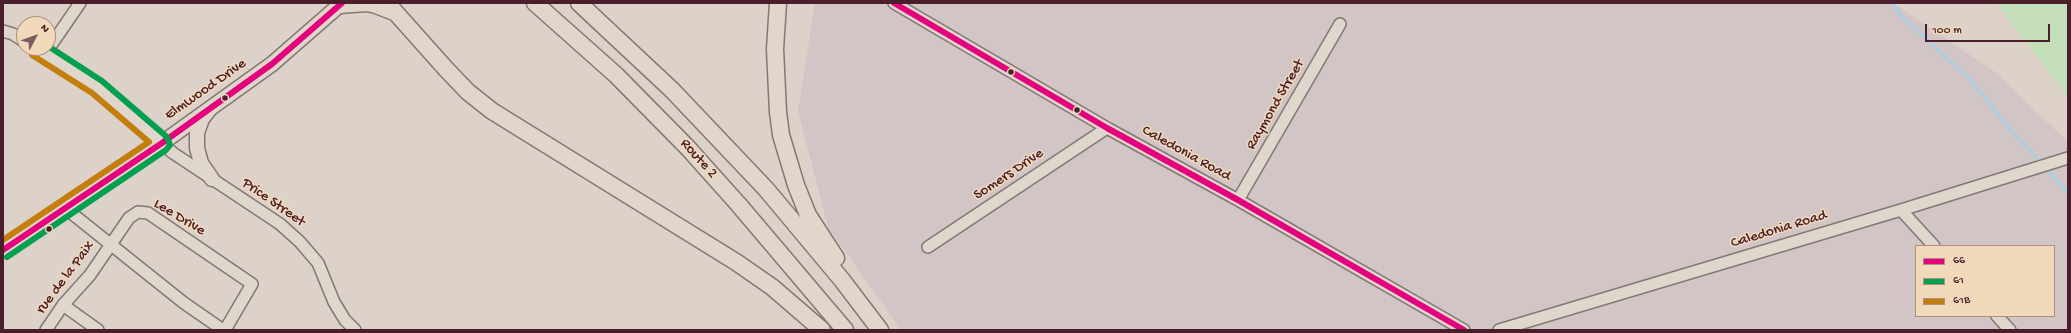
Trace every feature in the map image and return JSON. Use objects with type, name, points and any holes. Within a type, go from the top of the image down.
[{"type":"highway","points":[[340,4],[368,3],[390,8],[468,92],[492,111],[736,262],[784,297],[822,330]]},
{"type":"highway","name":"Route 2","points":[[535,3],[616,75],[661,120],[740,205],[845,330]]},
{"type":"highway","name":"Route 2","points":[[579,3],[672,90],[766,189],[842,280],[881,330]]},
{"type":"highway","points":[[778,3],[775,49],[778,112],[786,157],[808,215],[867,302],[881,330]]},
{"type":"main road","name":"Elmwood Drive","points":[[3,250],[162,143],[272,64],[340,4]]},
{"type":"main road","points":[[211,107],[202,119],[198,133],[197,148],[201,162],[212,179]]},
{"type":"street","points":[[56,32],[80,3]]},
{"type":"street","name":"Caledonia Road","points":[[894,3],[1107,128],[1238,200],[1464,330]]},
{"type":"street","name":"Raymond Street","points":[[1238,200],[1340,24]]},
{"type":"street","points":[[3,31],[16,36]]},
{"type":"street","name":"Price Street","points":[[48,56],[97,87],[172,153],[280,224],[300,242],[318,263],[334,302],[345,320],[355,330]]},
{"type":"street","name":"Somers Drive","points":[[928,247],[1107,128]]},
{"type":"street","name":"Caledonia Road","points":[[1498,330],[1901,210],[2068,158]]},
{"type":"street","points":[[65,208],[111,245]]},
{"type":"street","points":[[1901,210],[1933,245]]},
{"type":"street","name":"Lee Drive","points":[[138,212],[148,213],[252,284],[224,330],[184,303],[111,245],[129,218],[138,212]]},
{"type":"street","name":"rue de la Paix","points":[[46,330],[63,305],[90,275],[111,245]]},
{"type":"street","points":[[63,305],[98,330]]},
{"type":"street","points":[[1998,317],[2010,330]]},
{"type":"shaded area","points":[[815,3],[1893,3],[1995,72],[2068,142],[2068,330],[901,330],[828,227],[798,111]]},
{"type":"green space","points":[[1996,3],[2068,3],[2068,97]]},
{"type":"waterway","points":[[1893,3],[1900,15],[1970,79],[2004,122],[2041,163]]},
{"type":"waterway","points":[[2046,168],[2068,193]]},
{"type":"transit line","name":"66","points":[[3,250],[162,143],[272,64],[342,3]]},
{"type":"transit line","name":"66","points":[[894,3],[1107,128],[1238,200],[1464,330]]},
{"type":"transit line","name":"61","points":[[7,257],[166,150],[170,145],[167,137],[102,81],[56,51]]},
{"type":"transit line","name":"61B","points":[[3,240],[149,142],[92,93],[34,56]]}]
